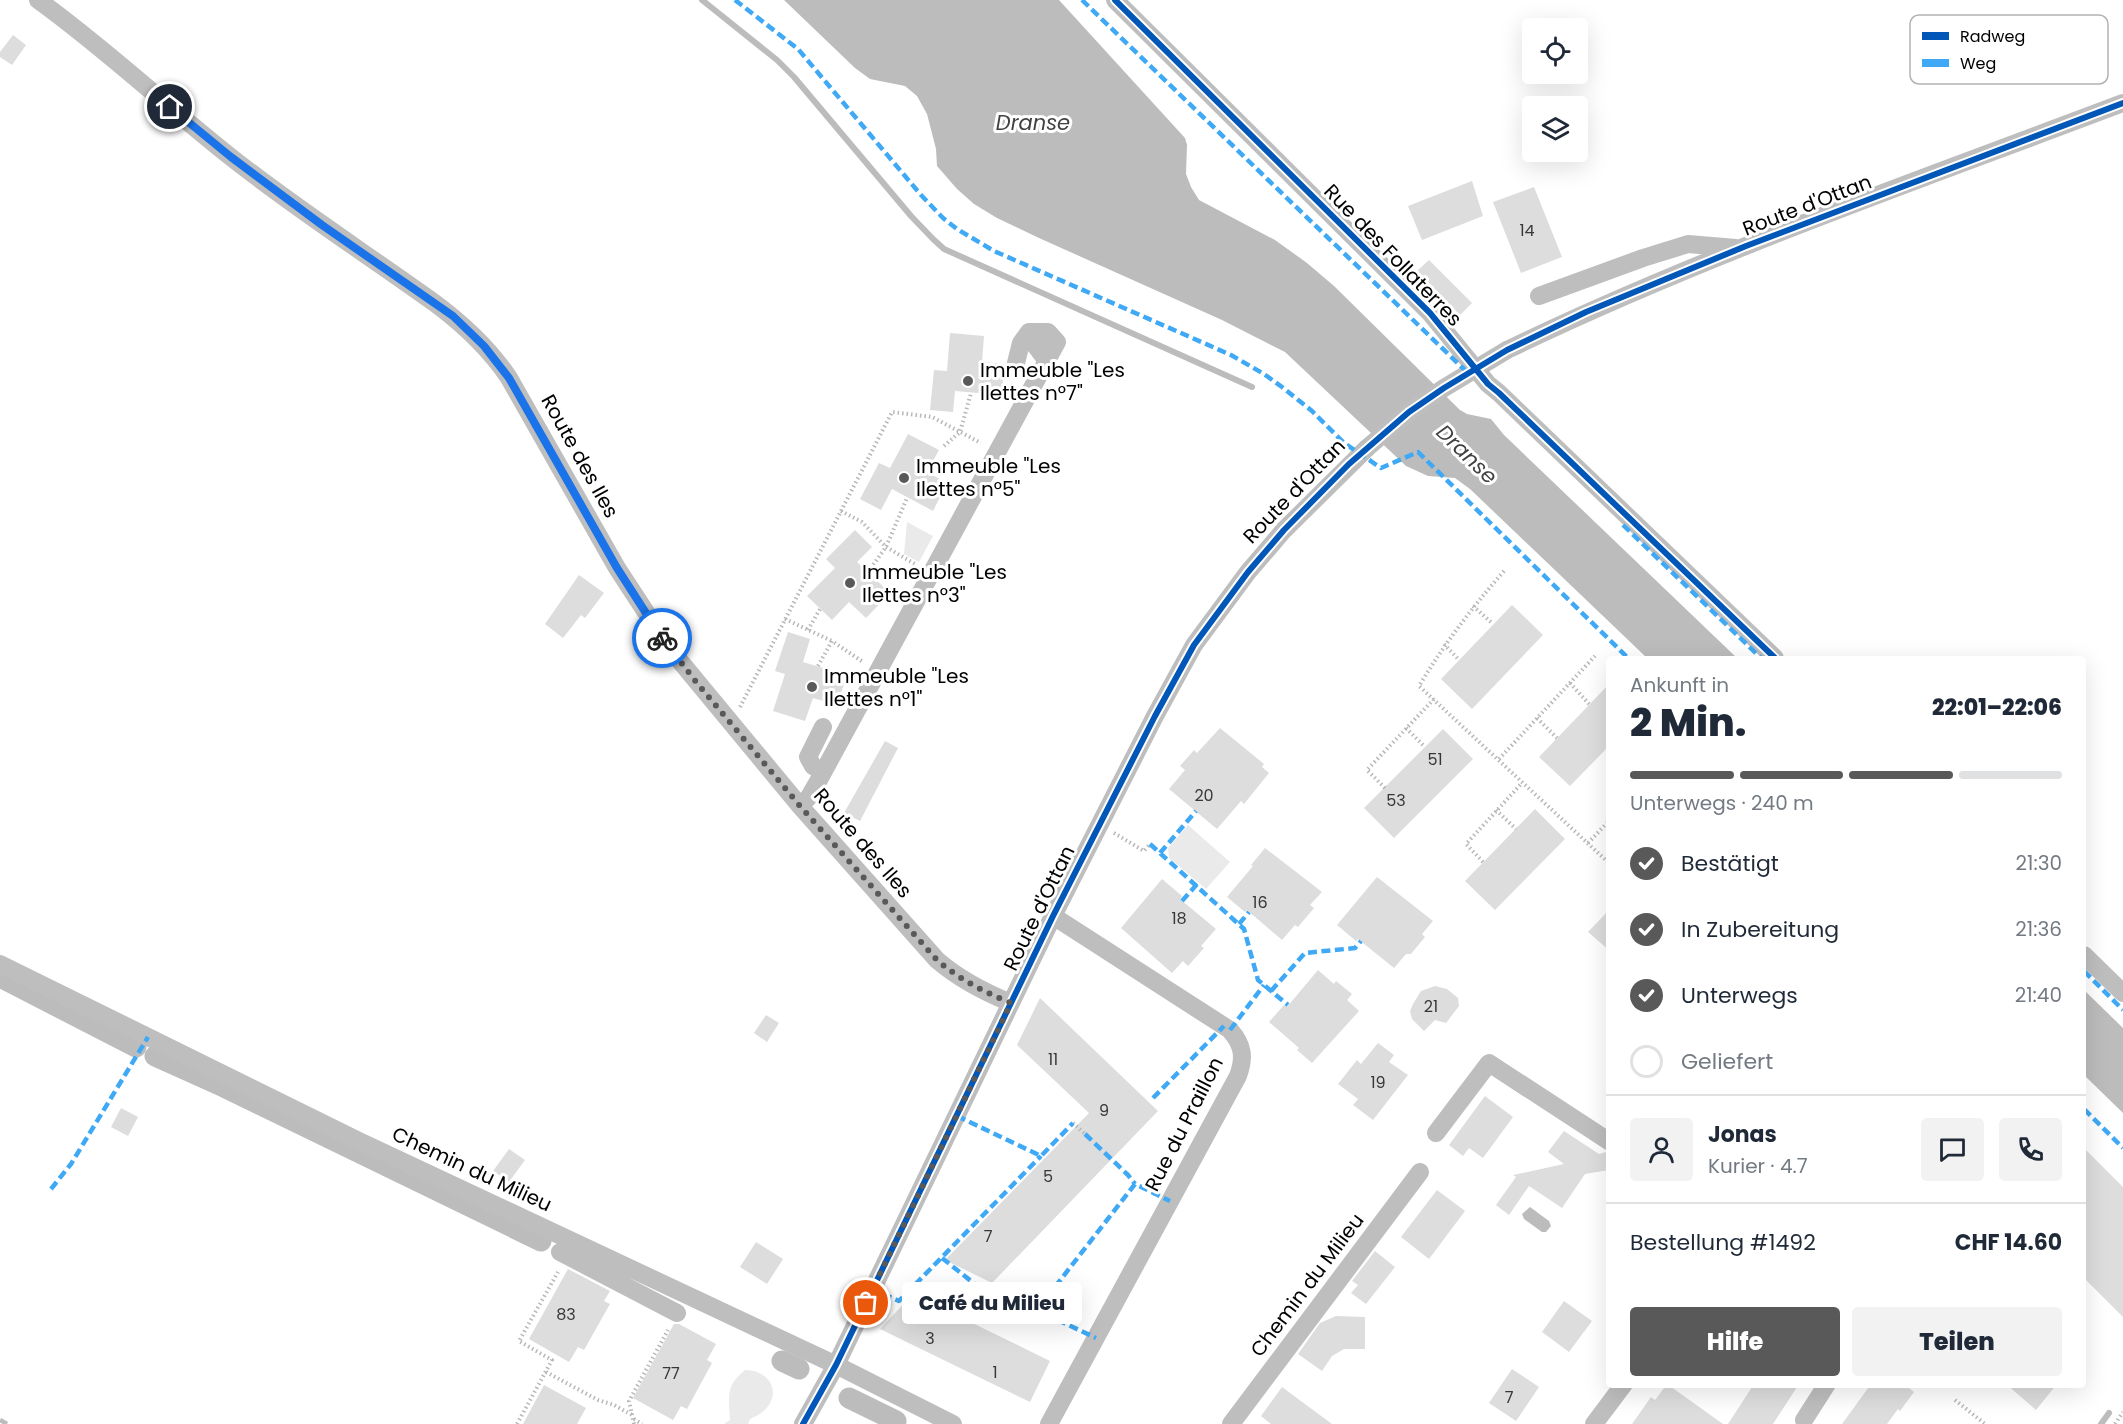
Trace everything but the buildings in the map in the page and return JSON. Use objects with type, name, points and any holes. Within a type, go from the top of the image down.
[{"type":"street","name":"Route des Iles","points":[[38,0],[81,30],[239,163],[322,225],[436,303],[484,346],[509,378],[617,568],[692,678],[800,806],[937,960],[972,985],[1011,1003]]},
{"type":"street","name":"Rue des Follaterres","points":[[1115,0],[1423,304],[1488,384],[1773,656]]},
{"type":"street","name":"Route d'Ottan","points":[[803,1424],[836,1365],[1053,916],[1155,716],[1194,645],[1248,572],[1284,530],[1349,464],[1409,412],[1444,388],[1508,350],[1586,312],[1741,248],[2123,103]]},
{"type":"street","points":[[1539,296],[1642,258],[1688,244],[1741,248]]},
{"type":"street","points":[[800,806],[809,798],[1047,361],[1035,345],[1057,342],[1048,332],[1029,332],[1021,343],[1015,367]]},
{"type":"street","points":[[823,727],[808,757],[813,766],[823,772]]},
{"type":"street","name":"Rue du Praillon","points":[[1049,1424],[1238,1077],[1243,1055],[1241,1046],[1230,1030],[1053,916]]},
{"type":"street","points":[[2086,957],[2123,993]]},
{"type":"street","name":"Chemin du Milieu","points":[[0,964],[359,1141],[836,1365],[923,1418],[953,1424]]},
{"type":"street","points":[[1436,1132],[1489,1063],[1606,1139]]},
{"type":"street","name":"Chemin du Milieu","points":[[1231,1424],[1420,1172]]},
{"type":"street","points":[[560,1252],[677,1313]]},
{"type":"street","points":[[1594,1424],[1621,1388]]},
{"type":"street","points":[[1804,1420],[1824,1388]]},
{"type":"path","points":[[944,446],[960,432],[971,393]]},
{"type":"path","points":[[736,716],[892,412],[932,417],[981,442],[977,453]]},
{"type":"path","points":[[868,572],[886,547],[907,498]]},
{"type":"path","points":[[842,512],[862,522],[886,547],[915,565],[922,556]]},
{"type":"path","points":[[1504,571],[1444,644],[1419,686],[1606,860]]},
{"type":"path","points":[[1473,606],[1493,624]]},
{"type":"path","points":[[808,630],[820,609]]},
{"type":"path","points":[[785,618],[832,640],[863,662],[870,655]]},
{"type":"path","points":[[818,666],[832,640]]},
{"type":"path","points":[[1444,644],[1459,660]]},
{"type":"path","points":[[1499,759],[1595,656]]},
{"type":"path","points":[[1570,683],[1589,704]]},
{"type":"path","points":[[1384,788],[1367,770],[1434,699]]},
{"type":"path","points":[[1537,718],[1557,738]]},
{"type":"path","points":[[1407,728],[1425,747]]},
{"type":"path","points":[[1484,862],[1466,844],[1522,783]]},
{"type":"path","points":[[1496,810],[1516,829]]},
{"type":"path","points":[[1588,843],[1606,824]]},
{"type":"path","points":[[1099,825],[1144,851],[1150,844]]},
{"type":"path","points":[[1073,1123],[1085,1134]]},
{"type":"path","points":[[517,1424],[552,1360],[519,1341],[566,1258],[560,1252]]},
{"type":"path","points":[[633,1419],[629,1401],[677,1313]]},
{"type":"path","points":[[546,1372],[642,1424]]},
{"type":"path","points":[[1955,1400],[1985,1424]]},
{"type":"path","points":[[2115,1424],[2123,1412]]},
{"type":"shaded area","points":[[907,522],[933,536],[919,562],[904,554]]},
{"type":"shaded area","points":[[1188,825],[1230,862],[1206,889],[1169,858],[1168,848]]},
{"type":"shaded area","points":[[745,1370],[757,1372],[767,1378],[773,1388],[771,1401],[765,1410],[750,1419],[748,1424],[724,1424],[730,1420],[731,1387]]},
{"type":"water","name":"Dranse","points":[[784,0],[1059,0],[1185,138],[1187,145],[1186,174],[1199,200],[1275,240],[1307,263],[1334,286],[1460,410],[1467,414],[1491,419],[1504,435],[1735,656],[1645,656],[1470,489],[1455,478],[1428,476],[1406,466],[1285,352],[1222,320],[1039,238],[974,204],[937,166],[936,149],[927,114],[917,96],[905,86],[870,79],[855,68]]},
{"type":"water","points":[[2086,992],[2123,1028],[2123,1113],[2086,1077]]},
{"type":"water","points":[[1530,1207],[1549,1221],[1551,1226],[1546,1232],[1542,1232],[1524,1219],[1522,1214]]},
{"type":"waterway","points":[[702,0],[777,60],[794,77],[911,216],[944,249],[1252,387]]},
{"type":"waterway","points":[[0,977],[136,1047]]},
{"type":"waterway","points":[[155,1056],[224,1087],[541,1241]]},
{"type":"waterway","points":[[782,1361],[799,1369]]},
{"type":"waterway","points":[[849,1398],[896,1421]]},
{"type":"waterway","points":[[2101,1424],[2109,1413]]},
{"type":"railway","points":[[0,1420],[7,1424]]},
{"type":"marked path","points":[[735,0],[798,49],[921,195],[957,229],[994,251],[1231,355],[1282,387],[1312,411],[1344,443],[1381,468],[1418,452],[1626,656]]},
{"type":"marked path","points":[[1082,0],[1471,376]]},
{"type":"marked path","points":[[1623,525],[1759,656]]},
{"type":"marked path","points":[[1160,853],[1196,811]]},
{"type":"marked path","points":[[1150,844],[1244,929],[1258,980],[1288,1005]]},
{"type":"marked path","points":[[1182,901],[1198,883]]},
{"type":"marked path","points":[[1239,924],[1249,912]]},
{"type":"marked path","points":[[1271,991],[1305,953],[1355,948],[1361,941]]},
{"type":"marked path","points":[[2086,973],[2123,1010]]},
{"type":"marked path","points":[[1230,1030],[1264,985]]},
{"type":"marked path","points":[[1153,1098],[1224,1026]]},
{"type":"marked path","points":[[51,1189],[71,1164],[148,1037]]},
{"type":"marked path","points":[[2086,1111],[2123,1148]]},
{"type":"marked path","points":[[957,1116],[1041,1156],[1073,1123]]},
{"type":"marked path","points":[[1085,1134],[1135,1184]]},
{"type":"marked path","points":[[883,1294],[899,1301],[1041,1156]]},
{"type":"marked path","points":[[942,1258],[1000,1304],[1030,1319],[1135,1184],[1170,1201]]},
{"type":"marked path","points":[[1030,1319],[1062,1322],[1096,1338]]},
{"type":"cycle path","points":[[1115,0],[1430,313],[1488,384],[1773,656]]},
{"type":"cycle path","points":[[803,1424],[836,1365],[1053,916],[1155,716],[1194,645],[1248,572],[1284,530],[1349,464],[1409,412],[1444,388],[1507,350],[1586,312],[1746,246],[2123,103]]},
{"type":"way so far","points":[[662,638],[678,661],[800,806],[924,947],[950,971],[972,985],[1011,1003],[866,1303]]},
{"type":"place","name":"Immeuble \"Les Ilettes n°7\"","points":[[968,381]]},
{"type":"place","name":"Immeuble \"Les Ilettes n°5\"","points":[[904,478]]},
{"type":"place","name":"Immeuble \"Les Ilettes n°3\"","points":[[850,583]]},
{"type":"place","name":"Immeuble \"Les Ilettes n°1\"","points":[[812,687]]},
{"type":"place","name":"Café du Milieu","points":[[866,1303]]},
{"type":"route","points":[[170,107],[231,157],[322,225],[453,316],[484,346],[509,378],[617,568],[662,638]]}]
